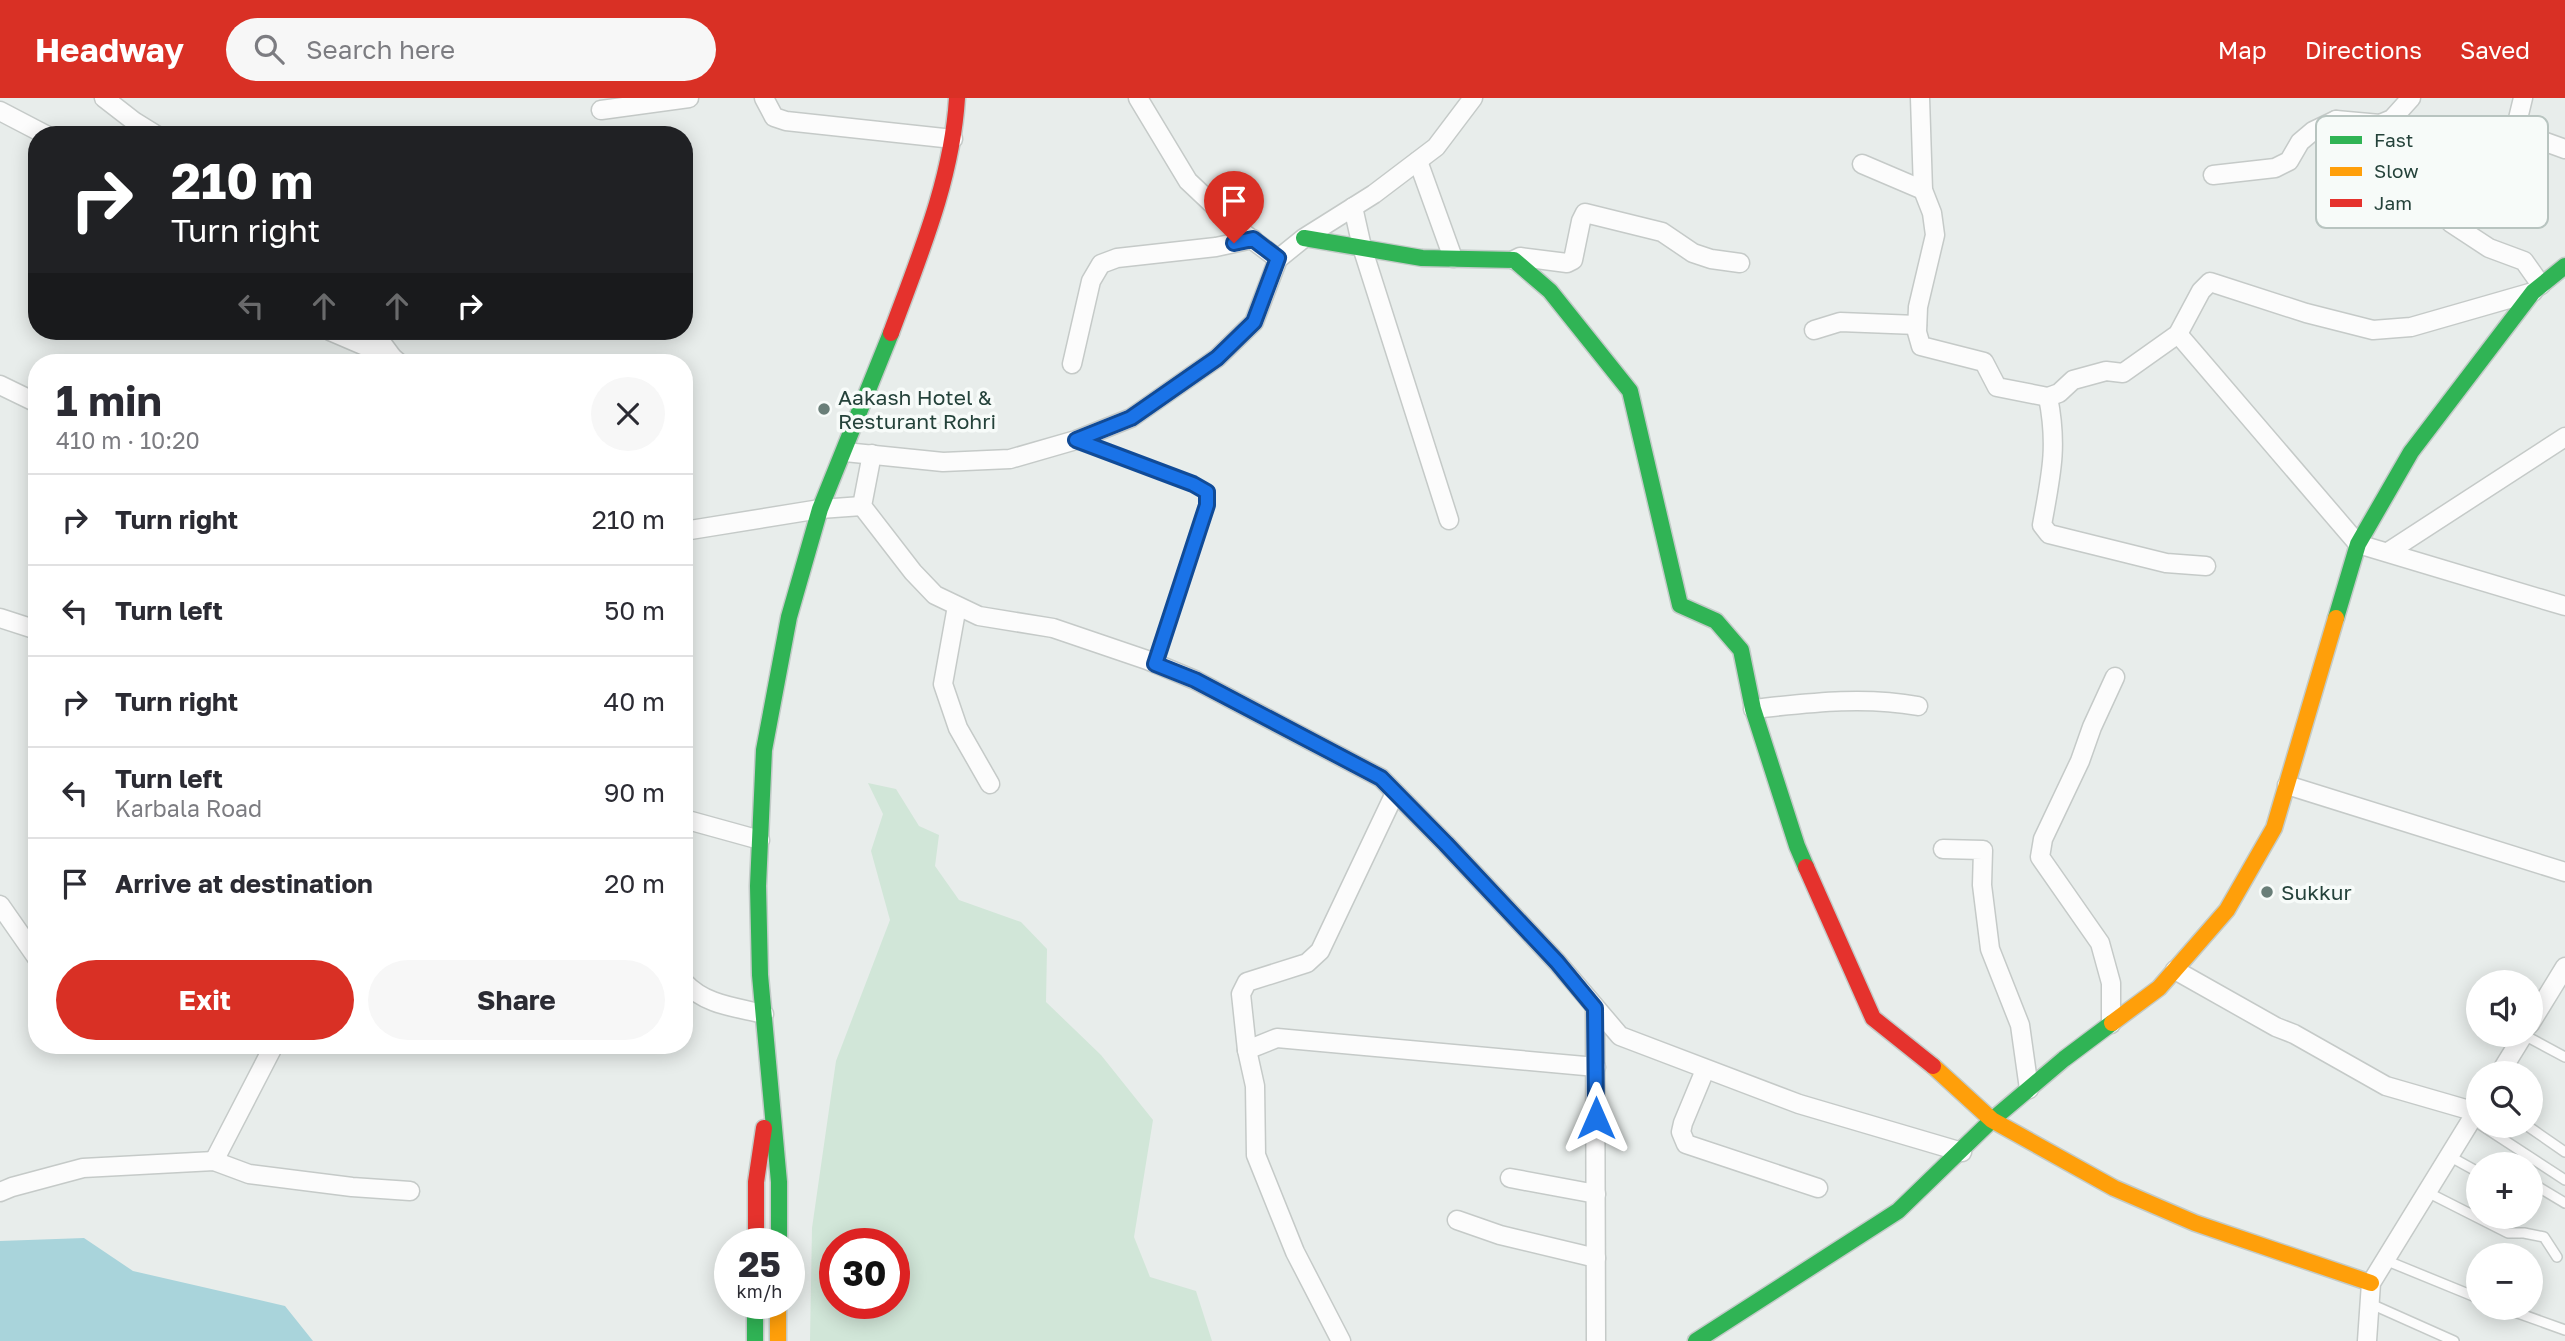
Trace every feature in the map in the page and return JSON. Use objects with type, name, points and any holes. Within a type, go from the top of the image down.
[{"type":"street","points":[[104,98],[141,126]]},
{"type":"street","points":[[601,110],[689,98]]},
{"type":"street","points":[[764,98],[774,117],[786,121],[953,139]]},
{"type":"street","points":[[779,1228],[779,1182],[760,975],[758,898],[764,750],[789,617],[820,509],[845,452],[934,215],[953,139],[957,98]]},
{"type":"street","points":[[1138,98],[1188,181],[1278,258]]},
{"type":"street","points":[[845,452],[943,462],[1010,459],[1076,440],[1131,418],[1217,358],[1254,322],[1278,258],[1436,148],[1473,98]]},
{"type":"street","points":[[1920,98],[1923,190],[1932,213],[1935,235],[1920,293],[1917,325],[1921,346],[1984,362],[1997,387],[2048,397],[2059,393],[2073,380],[2106,371],[2123,373],[2178,334],[2201,291],[2210,282],[2306,313],[2373,330],[2411,327],[2537,288]]},
{"type":"street","points":[[2395,116],[2412,98]]},
{"type":"street","points":[[2519,116],[2523,98]]},
{"type":"street","points":[[0,111],[29,126]]},
{"type":"street","points":[[2213,175],[2275,168],[2290,161],[2300,142],[2316,129]]},
{"type":"street","points":[[2548,143],[2565,149]]},
{"type":"street","points":[[1418,161],[1453,258]]},
{"type":"street","points":[[1862,164],[1923,190]]},
{"type":"street","points":[[1353,207],[1363,247],[1449,520]]},
{"type":"street","points":[[1304,238],[1422,258],[1514,260],[1520,257],[1567,263],[1573,260],[1585,212],[1662,232],[1693,253],[1711,259],[1740,262]]},
{"type":"street","points":[[2459,228],[2489,248],[2524,261],[2537,288]]},
{"type":"street","points":[[1072,364],[1091,281],[1101,264],[1125,256],[1216,247],[1253,239]]},
{"type":"street","points":[[1514,260],[1550,291],[1630,391],[1680,605],[1716,621],[1741,650],[1753,709],[1797,846],[1873,1018],[1933,1066],[1992,1120],[2114,1188],[2195,1223],[2371,1283]]},
{"type":"street","points":[[1696,1341],[1898,1211],[1962,1152],[1992,1120],[2159,988],[2227,910],[2274,828],[2358,544],[2411,452],[2537,288],[2565,266]]},
{"type":"street","points":[[1814,330],[1840,322],[1917,325]]},
{"type":"street","points":[[2178,334],[2358,544],[2565,606]]},
{"type":"street","points":[[350,340],[382,354]]},
{"type":"street","points":[[380,340],[391,354]]},
{"type":"street","points":[[0,385],[28,399]]},
{"type":"street","points":[[2048,397],[2054,428],[2053,461],[2042,525],[2049,534],[2166,563],[2206,566]]},
{"type":"street","points":[[2388,552],[2565,437]]},
{"type":"street","points":[[872,454],[862,506],[913,572],[935,595],[979,616],[1053,628],[1195,680],[1381,778],[1538,942],[1620,1036],[1799,1104],[1962,1152]]},
{"type":"street","points":[[693,530],[820,509],[862,506]]},
{"type":"street","points":[[957,606],[943,684],[958,728],[990,784]]},
{"type":"street","points":[[0,618],[28,627]]},
{"type":"street","points":[[2111,1024],[2111,983],[2100,943],[2040,857],[2043,839],[2080,761],[2115,677]]},
{"type":"street","points":[[1753,709],[1859,699],[1918,706]]},
{"type":"street","points":[[2287,785],[2565,872]]},
{"type":"street","points":[[1341,1341],[1295,1252],[1256,1155],[1255,1086],[1247,1050],[1241,994],[1247,982],[1307,963],[1320,951],[1395,793]]},
{"type":"street","points":[[693,821],[760,840]]},
{"type":"street","points":[[1943,849],[1983,849],[1982,885],[1990,949],[2020,1025],[2029,1089]]},
{"type":"street","points":[[0,905],[28,945]]},
{"type":"street","points":[[2175,970],[2386,1086],[2466,1114]]},
{"type":"street","points":[[2543,1006],[2562,979]]},
{"type":"street","points":[[693,992],[712,1002],[764,1014]]},
{"type":"street","points":[[1595,1008],[1596,1341]]},
{"type":"street","points":[[1247,1050],[1277,1038],[1596,1067]]},
{"type":"street","points":[[214,1161],[269,1054]]},
{"type":"street","points":[[1705,1070],[1683,1123],[1681,1132],[1686,1144],[1818,1188]]},
{"type":"street","points":[[755,1228],[756,1182],[770,1080]]},
{"type":"street","points":[[2367,1341],[2371,1283],[2466,1133]]},
{"type":"street","points":[[0,1192],[12,1186],[83,1168],[214,1161],[249,1174],[352,1187],[410,1191]]},
{"type":"street","points":[[1510,1178],[1596,1194]]},
{"type":"street","points":[[1457,1220],[1500,1235],[1596,1258]]},
{"type":"street","points":[[755,1319],[755,1341]]},
{"type":"street","points":[[778,1319],[778,1341]]},
{"type":"lane","points":[[1076,440],[1193,484],[1207,492],[1207,505],[1155,664]]},
{"type":"lane","points":[[2543,1045],[2565,1057]]},
{"type":"lane","points":[[2543,1137],[2565,1152]]},
{"type":"lane","points":[[2505,1138],[2565,1180]]},
{"type":"lane","points":[[2449,1156],[2466,1165]]},
{"type":"lane","points":[[2543,1190],[2565,1203]]},
{"type":"lane","points":[[2427,1192],[2508,1233],[2544,1237],[2557,1257]]},
{"type":"lane","points":[[2385,1260],[2466,1293]]},
{"type":"lane","points":[[2371,1304],[2454,1341]]},
{"type":"lane","points":[[2536,1320],[2565,1331]]},
{"type":"green space","points":[[868,783],[896,789],[919,826],[939,835],[935,866],[959,900],[1021,922],[1047,949],[1046,1002],[1101,1055],[1153,1120],[1134,1237],[1150,1277],[1196,1291],[1212,1341],[810,1341],[812,1228],[836,1061],[890,920],[871,851],[883,814]]},
{"type":"water","points":[[84,1238],[133,1271],[285,1306],[313,1341],[0,1341],[0,1241]]},
{"type":"traffic: fast","points":[[1304,238],[1422,258],[1514,260],[1550,291],[1630,391],[1680,605],[1716,621],[1741,650],[1753,709],[1806,867]]},
{"type":"traffic: fast","points":[[2336,618],[2358,544],[2411,452],[2533,292],[2565,266]]},
{"type":"traffic: fast","points":[[779,1228],[779,1182],[760,975],[758,886],[764,750],[789,617],[820,509],[891,333]]},
{"type":"traffic: fast","points":[[1696,1341],[1898,1211],[1992,1120],[2064,1059],[2112,1023]]},
{"type":"traffic: fast","points":[[755,1319],[755,1341]]},
{"type":"traffic: slow","points":[[2112,1023],[2159,988],[2227,910],[2274,828],[2336,618]]},
{"type":"traffic: slow","points":[[1933,1066],[1992,1120],[2114,1188],[2195,1223],[2371,1283]]},
{"type":"traffic: slow","points":[[778,1319],[778,1341]]},
{"type":"traffic: jam","points":[[891,333],[933,218],[949,159],[957,98]]},
{"type":"traffic: jam","points":[[1806,867],[1873,1018],[1933,1066]]},
{"type":"traffic: jam","points":[[756,1228],[756,1182],[764,1128]]},
{"type":"place","name":"Aakash Hotel & Resturant Rohri","points":[[824,409]]},
{"type":"place","name":"Sukkur","points":[[2267,892]]},
{"type":"route","points":[[1234,243],[1253,239],[1278,258],[1254,322],[1217,358],[1131,418],[1076,440],[1193,484],[1207,492],[1207,505],[1155,664],[1195,680],[1381,778],[1446,844],[1557,962],[1595,1008],[1596,1118]]}]
